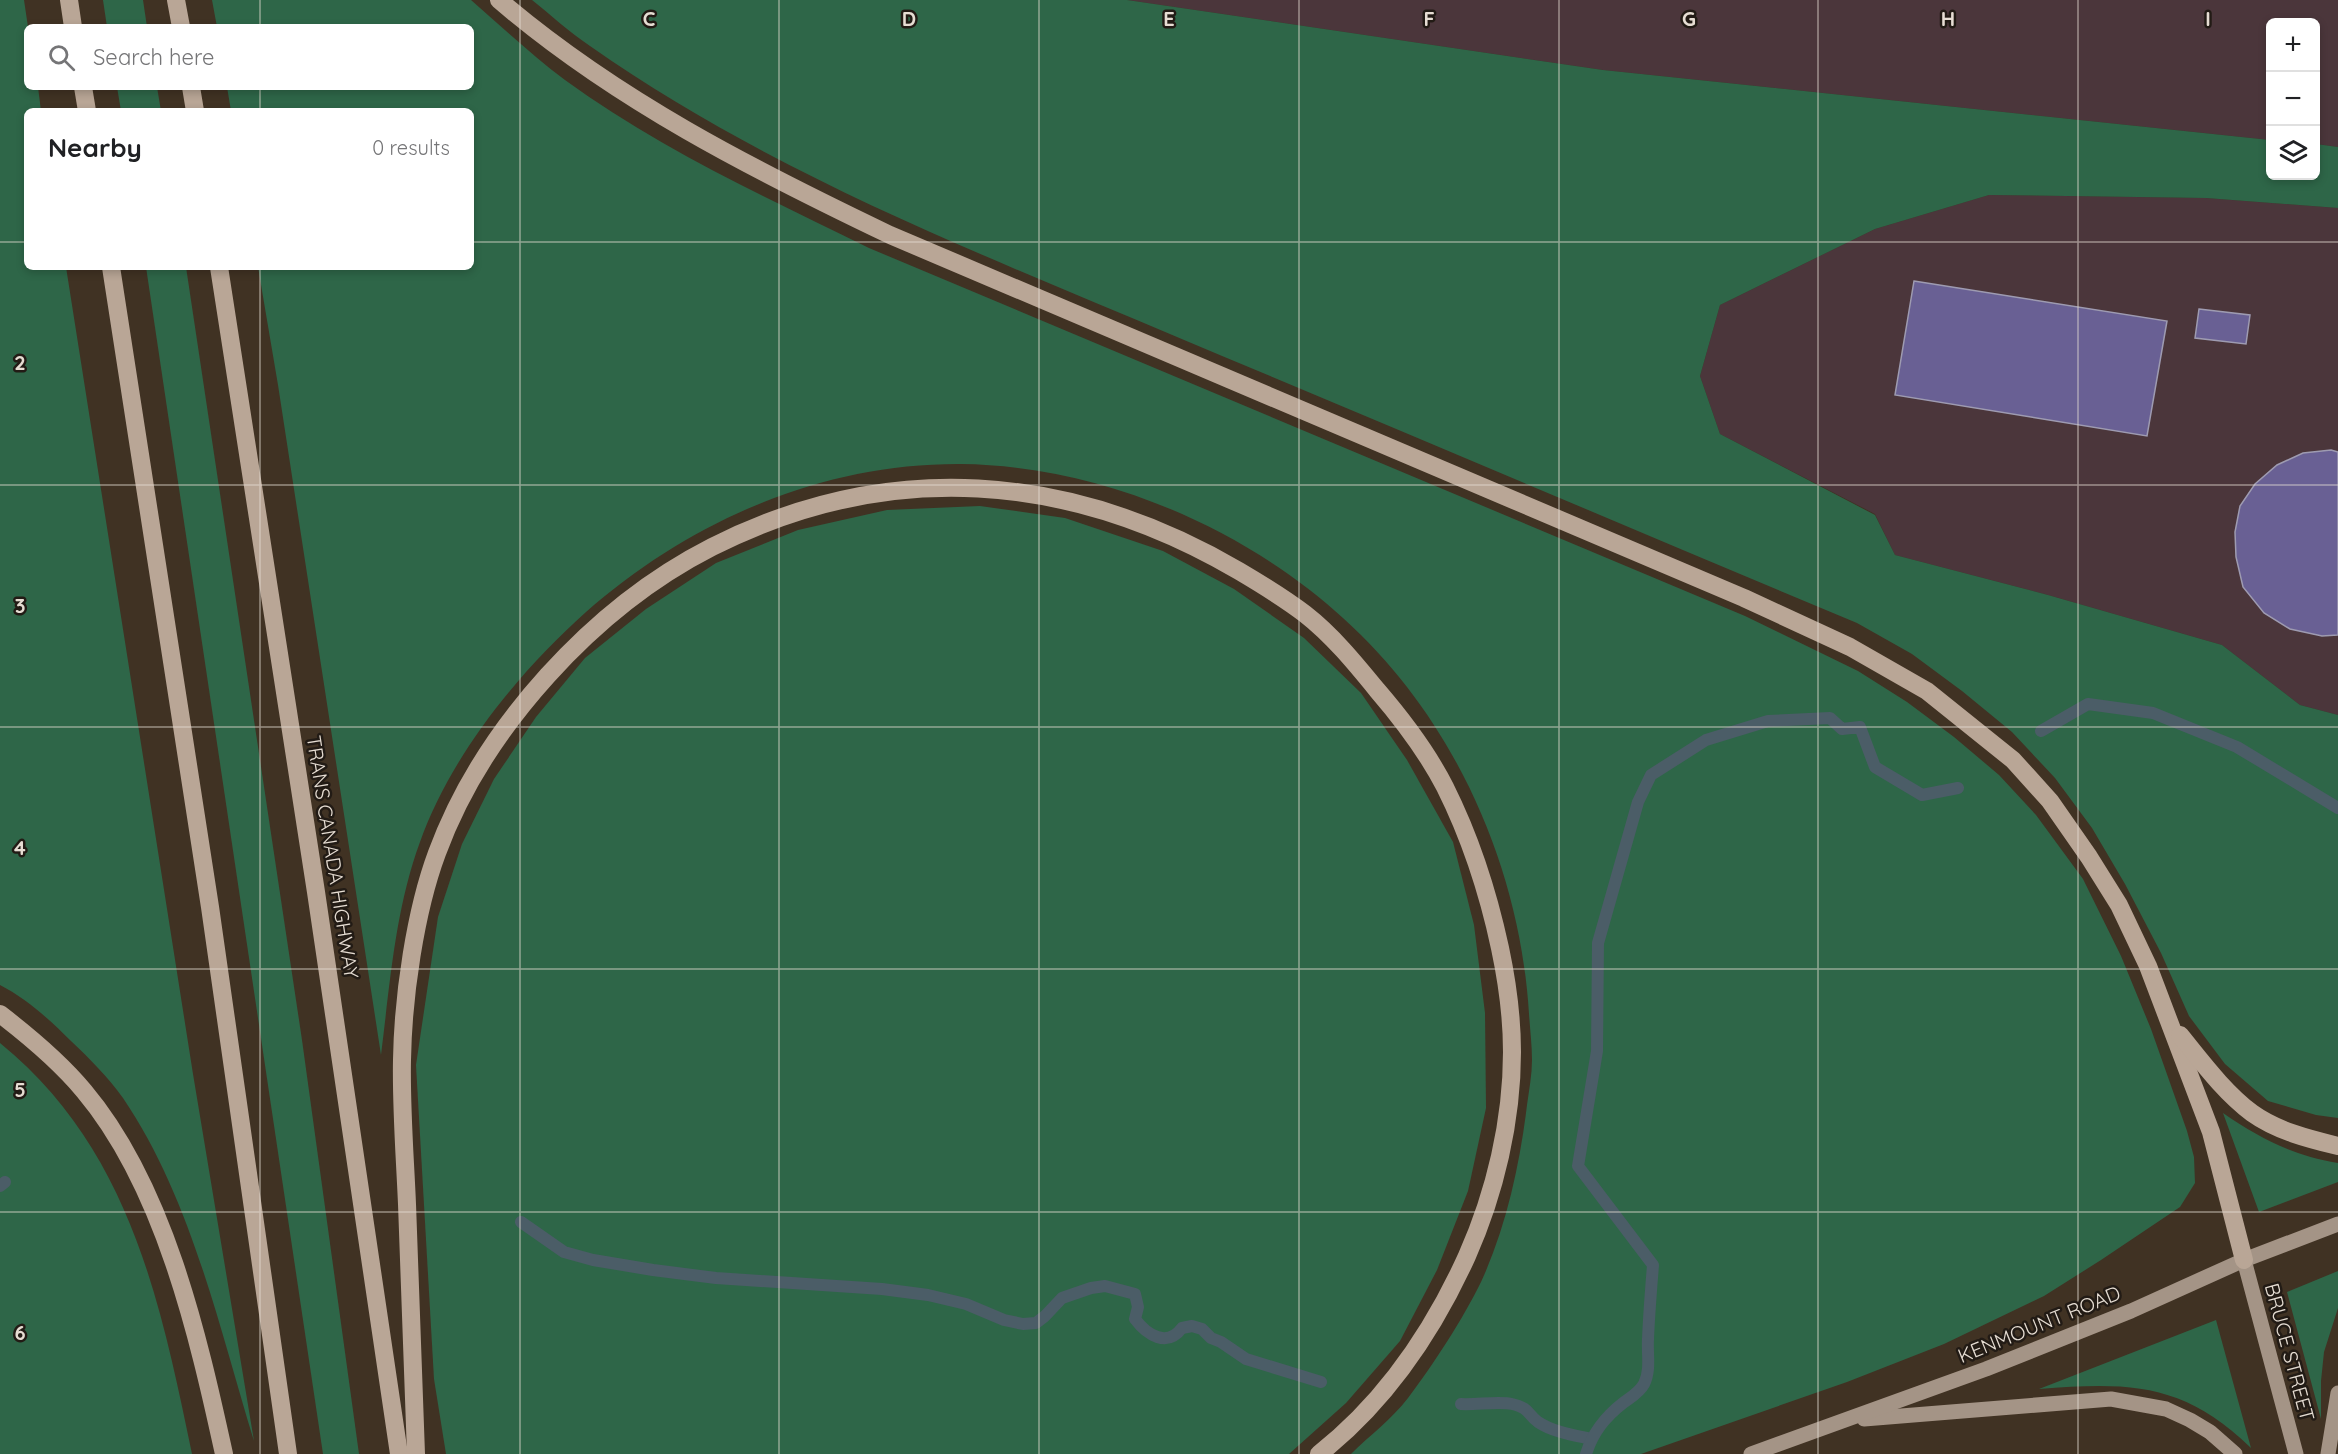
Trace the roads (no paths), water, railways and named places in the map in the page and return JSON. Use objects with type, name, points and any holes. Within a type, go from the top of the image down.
[{"type":"highway","points":[[69,0],[73,24]]},
{"type":"highway","points":[[176,0],[180,24]]},
{"type":"highway","points":[[499,0],[556,46],[651,111],[710,145],[812,198],[890,235],[1754,603],[1850,647],[1927,691],[2013,760],[2050,801],[2090,856],[2119,905],[2148,966],[2211,1132],[2244,1260]]},
{"type":"highway","points":[[84,90],[86,108]]},
{"type":"highway","points":[[192,90],[194,108]]},
{"type":"highway","points":[[111,270],[210,907],[288,1454]]},
{"type":"highway","name":"TRANS CANADA HIGHWAY","points":[[219,270],[316,892],[399,1454]]},
{"type":"highway","points":[[416,1454],[402,1058],[408,988],[418,921],[436,856],[462,797],[500,737],[543,681],[581,640],[626,600],[686,561],[748,529],[817,506],[885,492],[949,488],[1023,492],[1089,505],[1152,526],[1208,553],[1260,583],[1308,616],[1354,662],[1401,718],[1442,782],[1470,844],[1492,909],[1506,978],[1512,1049],[1508,1112],[1495,1175],[1480,1227],[1448,1297],[1417,1347],[1381,1395],[1319,1454]]},
{"type":"highway","points":[[0,1014],[69,1074],[112,1130],[128,1158],[153,1211],[182,1289],[206,1369],[224,1454]]},
{"type":"highway","points":[[2169,1022],[2211,1073],[2253,1114],[2279,1128],[2338,1146]]},
{"type":"main road","name":"KENMOUNT ROAD","points":[[1751,1454],[1986,1369],[2120,1315],[2244,1260],[2338,1224]]},
{"type":"main road","name":"BRUCE STREET","points":[[2244,1260],[2296,1454]]},
{"type":"main road","points":[[2328,1454],[2338,1393]]},
{"type":"main road","points":[[1846,1421],[2111,1399],[2166,1409],[2210,1432],[2235,1454]]},
{"type":"waterway","points":[[2041,731],[2088,704],[2153,713],[2237,747],[2338,808]]},
{"type":"waterway","points":[[1586,1454],[1592,1439],[1605,1419],[1642,1387],[1648,1368],[1648,1330],[1653,1265],[1578,1166],[1597,1051],[1598,943],[1638,802],[1651,775],[1706,740],[1768,721],[1830,718],[1842,729],[1860,727],[1875,767],[1922,795],[1958,788]]},
{"type":"waterway","points":[[0,1186],[5,1182]]},
{"type":"waterway","points":[[521,1222],[564,1252],[593,1260],[716,1278],[882,1289],[928,1295],[966,1304],[1004,1320],[1023,1324],[1036,1323],[1062,1298],[1091,1288],[1105,1286],[1135,1294],[1138,1307],[1135,1319],[1145,1330],[1157,1337],[1170,1337],[1182,1328],[1192,1326],[1202,1329],[1211,1338],[1246,1359],[1321,1382]]},
{"type":"waterway","points":[[1461,1404],[1512,1404],[1525,1409],[1538,1422],[1550,1428],[1591,1439]]}]
